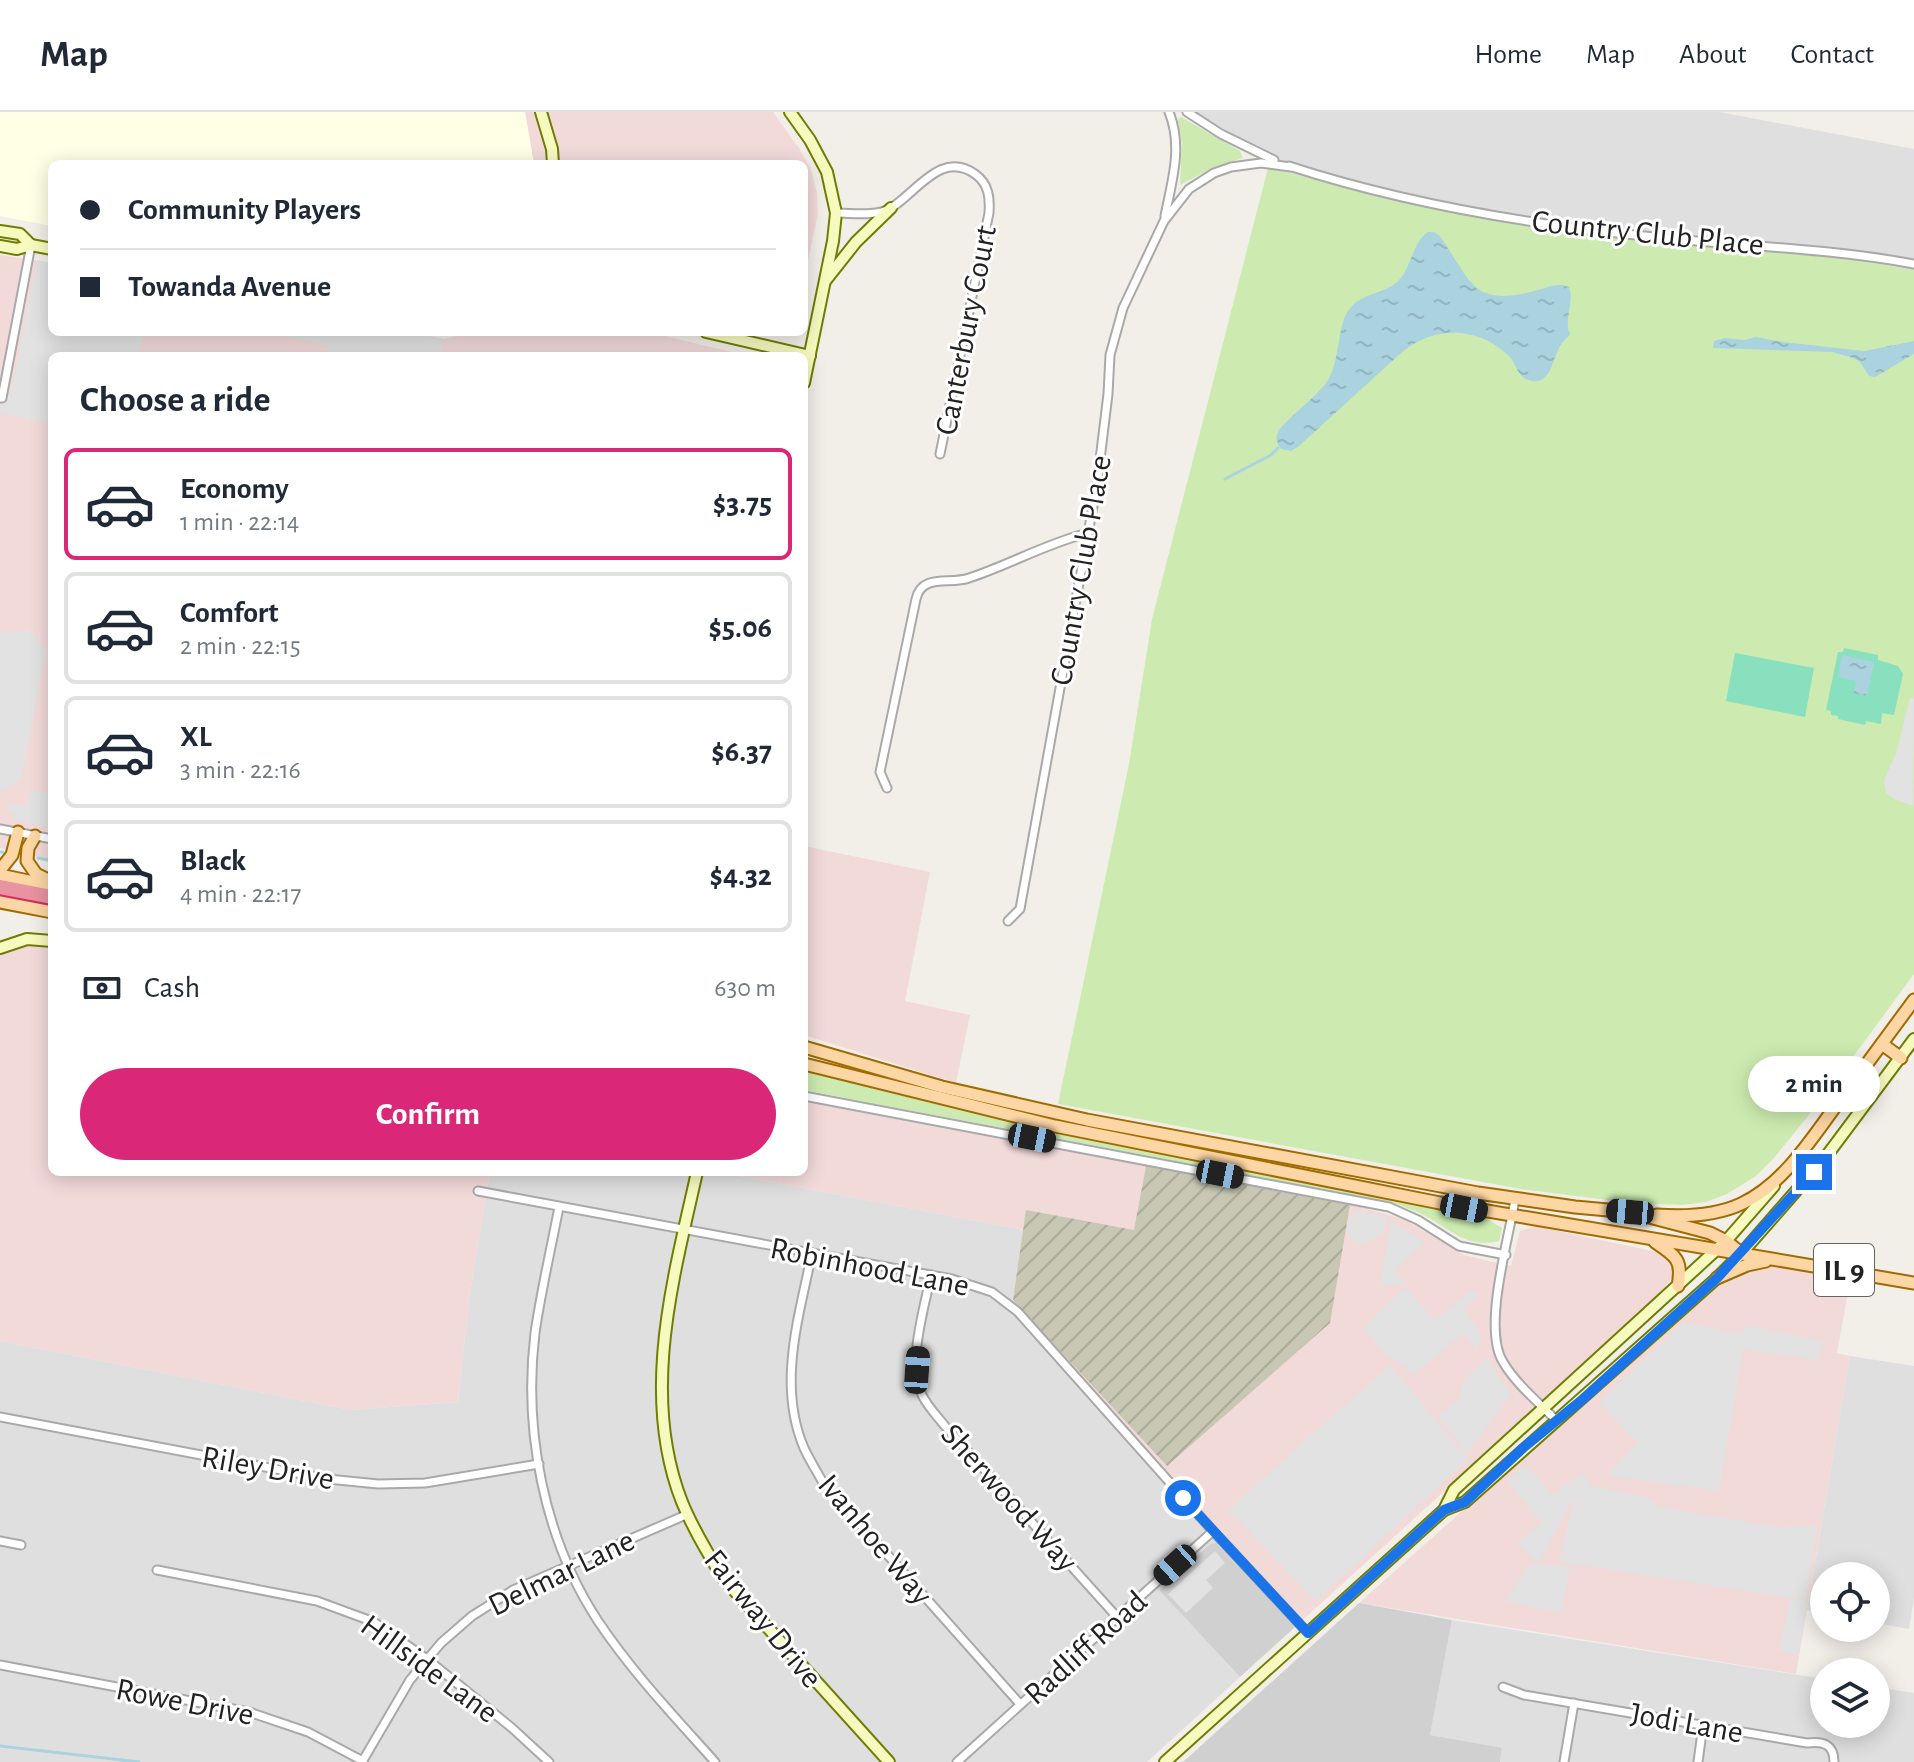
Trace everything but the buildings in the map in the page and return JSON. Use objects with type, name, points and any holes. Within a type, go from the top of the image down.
[{"type":"highway","points":[[0,887],[48,896]]},
{"type":"main road","points":[[541,112],[553,160]]},
{"type":"main road","points":[[790,112],[827,172],[836,213],[808,365]]},
{"type":"main road","points":[[825,282],[856,242],[891,208]]},
{"type":"main road","points":[[0,231],[20,234],[31,245]]},
{"type":"main road","points":[[0,246],[17,249],[31,245],[48,248]]},
{"type":"main road","points":[[723,336],[793,352]]},
{"type":"main road","points":[[18,832],[12,855],[0,873],[48,883]]},
{"type":"main road","points":[[35,836],[28,848],[27,861],[36,874],[48,882]]},
{"type":"main road","points":[[0,902],[48,911]]},
{"type":"main road","points":[[0,948],[34,939],[48,941]]},
{"type":"main road","points":[[1444,1510],[1454,1490],[1721,1246],[1793,1163],[1914,1000]]},
{"type":"main road","points":[[1165,1762],[1444,1510],[1465,1502],[1717,1278],[1825,1158],[1914,1039]]},
{"type":"main road","points":[[1882,1044],[1901,1058]]},
{"type":"main road","points":[[808,1048],[942,1087],[1043,1110],[1515,1199],[1670,1216],[1701,1215],[1723,1210],[1753,1197],[1793,1163]]},
{"type":"main road","points":[[808,1065],[1041,1123],[1512,1217],[1652,1239],[1721,1246],[1741,1254]]},
{"type":"main road","name":"Fairway Drive","points":[[696,1176],[670,1303],[661,1371],[667,1453],[688,1514],[723,1578],[889,1762]]},
{"type":"main road","points":[[1630,1212],[1710,1233],[1721,1246]]},
{"type":"main road","points":[[1652,1239],[1675,1256],[1681,1269],[1678,1286]]},
{"type":"main road","name":"IL 9","points":[[1741,1254],[1914,1283]]},
{"type":"main road","points":[[1717,1278],[1747,1265],[1774,1259]]},
{"type":"street","name":"Country Club Place","points":[[1164,221],[1177,159],[1175,131],[1169,112]]},
{"type":"street","name":"Country Club Place","points":[[1187,112],[1233,141],[1291,167]]},
{"type":"street","name":"Country Club Place","points":[[1008,921],[1020,909],[1088,533],[1114,334],[1137,275],[1164,221],[1189,189],[1214,173],[1246,164],[1271,163],[1398,194],[1548,223],[1636,235],[1845,253],[1914,264]]},
{"type":"street","name":"Canterbury Court","points":[[891,208],[932,174],[946,167],[959,167],[976,174],[989,196],[989,213],[940,454]]},
{"type":"street","points":[[836,213],[877,213],[891,208]]},
{"type":"street","points":[[0,398],[31,245]]},
{"type":"street","points":[[887,788],[880,772],[917,593],[931,581],[968,579],[1068,538],[1088,533]]},
{"type":"street","points":[[0,829],[48,838]]},
{"type":"street","points":[[808,1097],[1389,1207],[1418,1220],[1459,1246],[1506,1255]]},
{"type":"street","name":"Robinhood Lane","points":[[478,1191],[931,1275],[981,1287],[1014,1308],[1308,1633]]},
{"type":"street","points":[[1515,1199],[1494,1327],[1495,1343],[1502,1362],[1557,1421]]},
{"type":"street","points":[[559,1207],[535,1333],[533,1362],[533,1422],[551,1517],[568,1565],[596,1618],[642,1681],[715,1762]]},
{"type":"street","name":"Ivanhoe Way","points":[[812,1253],[792,1355],[792,1403],[804,1448],[822,1481],[1020,1704]]},
{"type":"street","name":"Sherwood Way","points":[[931,1275],[918,1341],[917,1378],[923,1396],[945,1426],[1117,1617]]},
{"type":"street","name":"Riley Drive","points":[[0,1417],[328,1479],[358,1482],[425,1483],[539,1464]]},
{"type":"street","name":"Delmar Lane","points":[[362,1761],[405,1689],[427,1659],[472,1616],[496,1599],[568,1565],[688,1514]]},
{"type":"street","name":"Radliff Road","points":[[957,1762],[1213,1531]]},
{"type":"street","points":[[0,1541],[21,1545]]},
{"type":"street","name":"Hillside Lane","points":[[157,1570],[335,1606],[374,1622],[427,1659],[549,1762]]},
{"type":"street","name":"Rowe Drive","points":[[0,1665],[249,1712],[308,1732],[362,1761]]},
{"type":"street","name":"Jodi Lane","points":[[1503,1687],[1524,1695],[1807,1743],[1825,1743],[1833,1750],[1834,1762]]},
{"type":"street","points":[[1564,1762],[1574,1703]]},
{"type":"street","points":[[1698,1762],[1703,1725]]},
{"type":"shaded area","points":[[0,112],[525,112],[533,160],[48,160],[48,225],[0,216]]},
{"type":"shaded area","points":[[525,112],[773,112],[806,160],[533,160]]},
{"type":"shaded area","points":[[1195,112],[1720,112],[1914,149],[1914,270],[1839,257],[1616,238],[1517,223],[1386,196],[1268,168],[1271,154]]},
{"type":"shaded area","points":[[808,164],[817,193],[818,214],[808,260]]},
{"type":"shaded area","points":[[0,255],[48,262],[48,336],[428,336],[444,339],[458,336],[665,336],[732,352],[48,352],[48,859],[0,848]]},
{"type":"shaded area","points":[[37,260],[48,262],[48,336],[143,336],[140,352],[48,352],[48,422],[0,414],[0,396],[12,390]]},
{"type":"shaded area","points":[[282,336],[428,336],[444,339],[441,352],[327,352],[328,345]]},
{"type":"shaded area","points":[[31,630],[46,650],[21,779],[0,793],[0,633]]},
{"type":"shaded area","points":[[1910,698],[1914,699],[1913,806],[1886,793],[1884,780],[1896,754]]},
{"type":"shaded area","points":[[31,790],[48,793],[48,826],[13,820],[14,813],[7,812],[9,803],[28,806]]},
{"type":"shaded area","points":[[808,847],[930,872],[905,1001],[970,1015],[956,1083],[808,1036]]},
{"type":"shaded area","points":[[28,944],[48,946],[48,1176],[489,1176],[469,1299],[458,1402],[351,1410],[0,1341],[0,953]]},
{"type":"shaded area","points":[[808,1101],[1361,1207],[1406,1220],[1464,1255],[1511,1266],[1520,1231],[1535,1226],[1657,1252],[1671,1260],[1675,1273],[1660,1295],[1295,1627],[1011,1312],[1024,1230],[739,1176],[808,1176]]},
{"type":"shaded area","points":[[1146,1166],[1350,1205],[1330,1323],[1167,1466],[1013,1300],[1026,1210],[1134,1230]]},
{"type":"shaded area","points":[[489,1176],[739,1176],[1024,1230],[1011,1312],[1220,1545],[1210,1544],[1159,1590],[1240,1677],[1147,1762],[0,1762],[0,1341],[351,1410],[458,1402],[469,1299]]},
{"type":"shaded area","points":[[1360,1211],[1388,1218],[1384,1233],[1359,1246],[1346,1232],[1349,1217]]},
{"type":"shaded area","points":[[1391,1222],[1425,1242],[1395,1270],[1406,1283],[1380,1285]]},
{"type":"shaded area","points":[[1767,1265],[1851,1276],[1837,1353],[1850,1356],[1815,1562],[1810,1562],[1810,1592],[1796,1674],[1359,1603],[1714,1287],[1736,1273]]},
{"type":"shaded area","points":[[1405,1287],[1435,1320],[1472,1290],[1480,1294],[1464,1308],[1483,1337],[1476,1348],[1463,1334],[1414,1374],[1382,1351],[1363,1328]]},
{"type":"shaded area","points":[[1684,1322],[1742,1334],[1746,1326],[1823,1341],[1818,1360],[1743,1349],[1719,1491],[1608,1476],[1637,1442],[1599,1402]]},
{"type":"shaded area","points":[[1850,1356],[1914,1366],[1914,1598],[1909,1629],[1890,1626],[1890,1562],[1815,1562]]},
{"type":"shaded area","points":[[1487,1358],[1511,1394],[1467,1453],[1438,1416],[1459,1399],[1463,1381]]},
{"type":"shaded area","points":[[1390,1365],[1468,1459],[1316,1601],[1228,1510]]},
{"type":"shaded area","points":[[1526,1465],[1552,1494],[1583,1473],[1591,1486],[1646,1497],[1660,1507],[1777,1527],[1817,1526],[1806,1600],[1560,1562],[1573,1502],[1580,1494],[1571,1502],[1538,1564],[1517,1543],[1542,1523],[1507,1481]]},
{"type":"shaded area","points":[[1216,1543],[1295,1627],[1240,1677],[1159,1590],[1210,1544]]},
{"type":"shaded area","points":[[1215,1551],[1225,1563],[1206,1580],[1213,1588],[1186,1613],[1168,1594]]},
{"type":"shaded area","points":[[1530,1564],[1570,1566],[1561,1613],[1505,1601]]},
{"type":"shaded area","points":[[1790,1599],[1807,1601],[1799,1655],[1779,1651]]},
{"type":"shaded area","points":[[1359,1603],[1452,1620],[1430,1735],[1502,1748],[1500,1762],[1183,1762]]},
{"type":"shaded area","points":[[1452,1620],[1810,1677],[1810,1738],[1890,1738],[1890,1689],[1914,1693],[1914,1762],[1500,1762],[1502,1749],[1430,1735]]},
{"type":"green space","points":[[1181,117],[1240,151],[1243,158],[1214,167],[1180,185],[1182,144],[1178,120]]},
{"type":"green space","points":[[1268,168],[1517,223],[1616,238],[1839,257],[1914,270],[1914,974],[1825,1095],[1774,1158],[1756,1176],[1727,1194],[1706,1202],[1682,1205],[1632,1203],[1521,1189],[1058,1104],[1129,764],[1152,619]]},
{"type":"green space","points":[[1844,648],[1878,655],[1878,660],[1898,666],[1903,674],[1894,715],[1882,713],[1881,724],[1866,721],[1865,725],[1838,719],[1826,710],[1838,652],[1843,652]]},
{"type":"green space","points":[[1735,653],[1814,668],[1805,717],[1726,701]]},
{"type":"green space","points":[[808,1071],[1004,1121],[1484,1217],[1502,1228],[1499,1241],[1468,1240],[1424,1215],[1394,1203],[808,1091]]},
{"type":"water","points":[[1428,232],[1439,235],[1467,278],[1486,293],[1516,295],[1554,286],[1569,287],[1570,334],[1559,347],[1547,375],[1536,381],[1524,378],[1509,356],[1497,346],[1470,334],[1427,337],[1401,353],[1298,447],[1291,451],[1281,449],[1277,441],[1278,432],[1321,389],[1331,374],[1343,323],[1351,307],[1362,298],[1394,285]]},
{"type":"water","points":[[1756,337],[1864,351],[1914,341],[1914,354],[1875,377],[1869,376],[1860,362],[1832,352],[1713,348],[1714,341],[1725,338],[1744,340]]},
{"type":"water","points":[[1842,655],[1874,662],[1867,696],[1854,693],[1856,681],[1838,677]]},
{"type":"waterway","points":[[1225,479],[1271,455],[1278,448]]},
{"type":"waterway","points":[[38,858],[48,860]]},
{"type":"waterway","points":[[0,1746],[139,1762]]},
{"type":"route","points":[[1183,1498],[1308,1633],[1444,1510],[1465,1502],[1717,1278],[1814,1172]]}]
